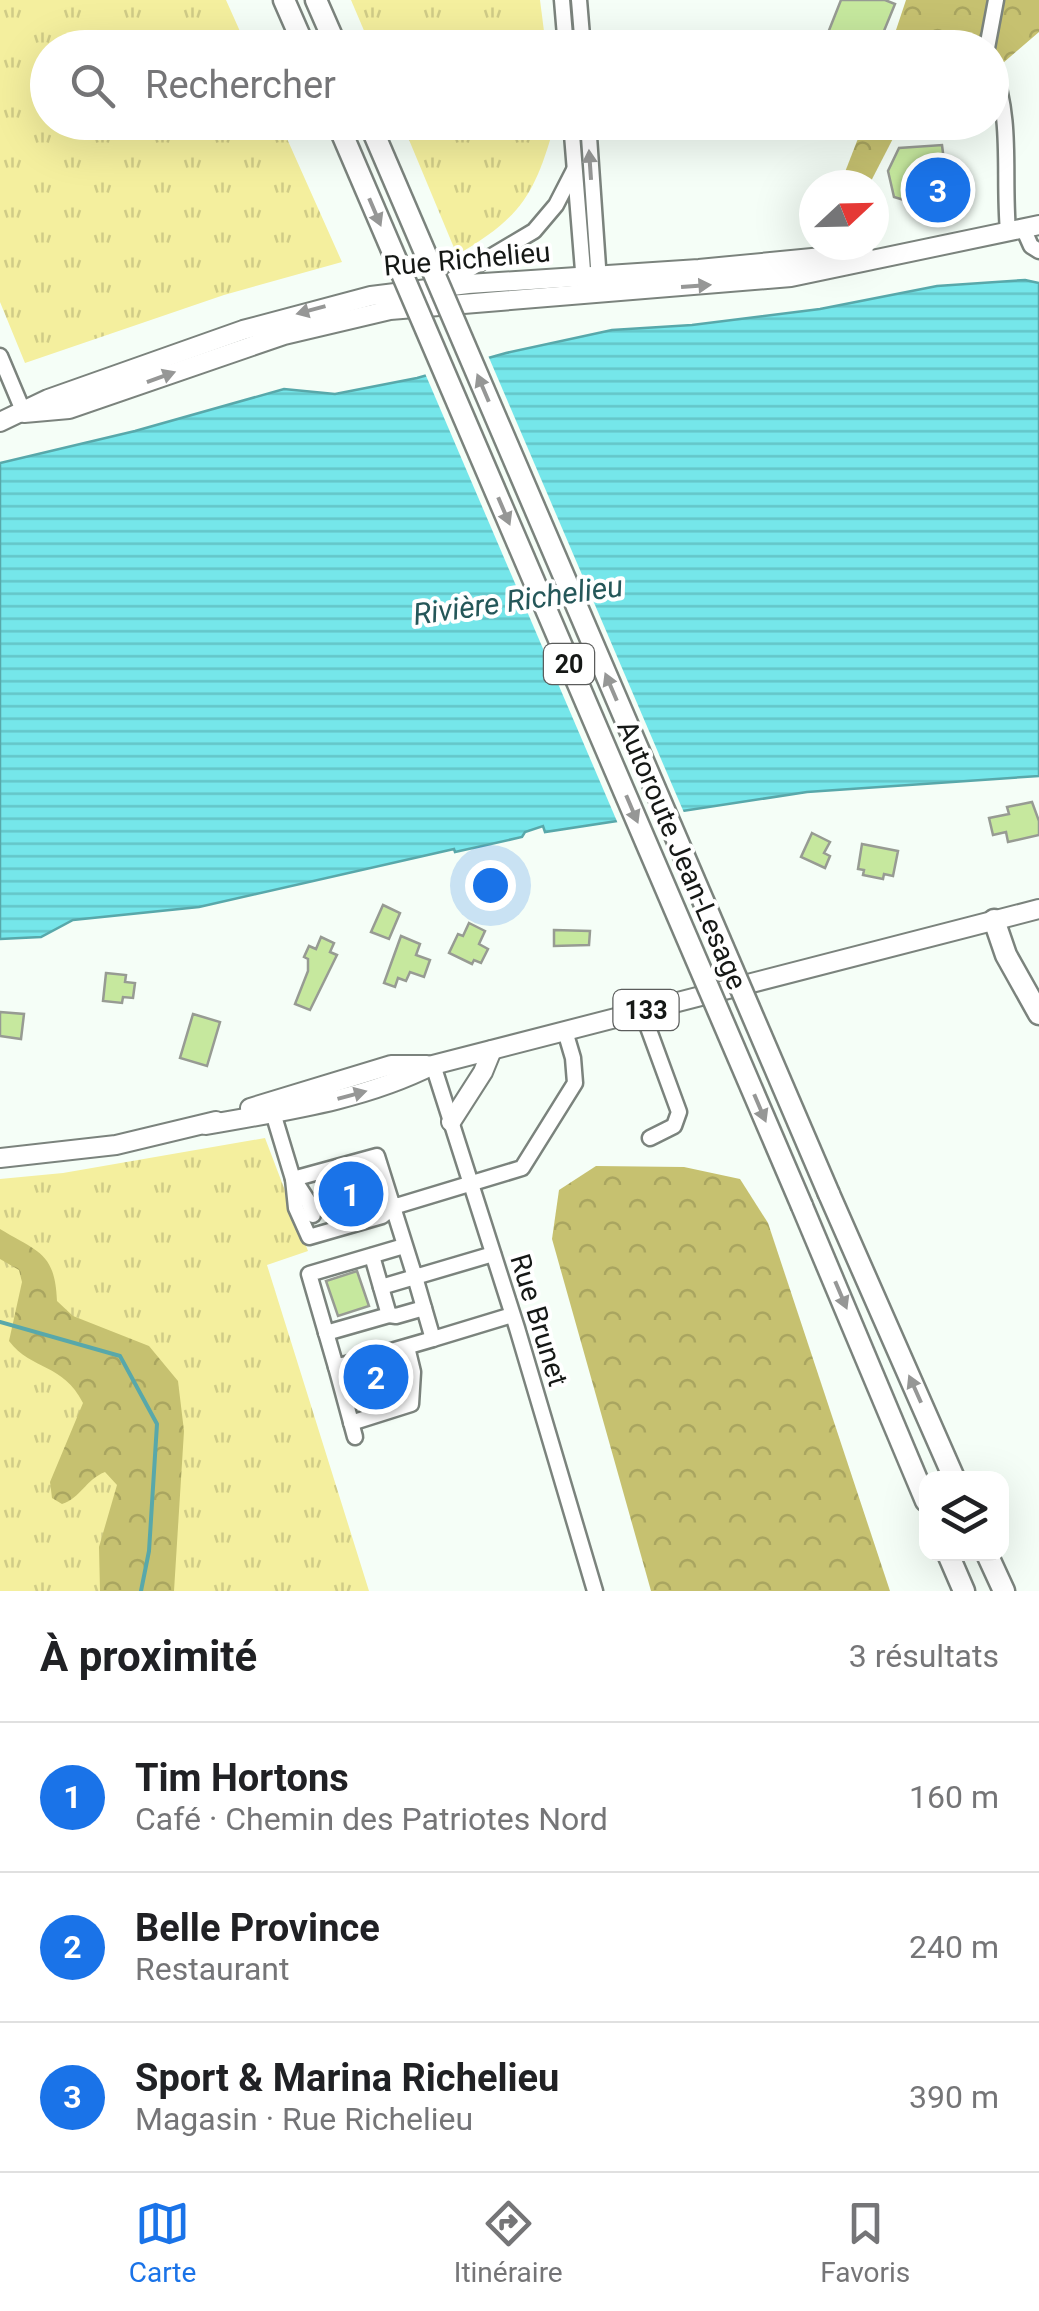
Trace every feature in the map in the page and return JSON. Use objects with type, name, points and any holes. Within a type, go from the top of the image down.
[{"type":"highway","points":[[284,0],[297,30]]},
{"type":"highway","points":[[316,0],[329,30]]},
{"type":"highway","name":"Autoroute Jean-Lesage","points":[[345,140],[919,1484]]},
{"type":"highway","name":"Autoroute Jean-Lesage","points":[[377,140],[951,1471]]},
{"type":"highway","points":[[994,920],[1006,955],[1039,1014]]},
{"type":"highway","points":[[951,1561],[962,1588]]},
{"type":"highway","points":[[990,1561],[1004,1591]]},
{"type":"main road","name":"Rue Richelieu","points":[[24,414],[69,409],[284,335],[360,316],[934,246],[1023,228]]},
{"type":"main road","name":"Rue Richelieu","points":[[0,422],[48,400],[271,321],[360,298],[441,286],[592,285]]},
{"type":"main road","name":"133","points":[[0,1158],[116,1145],[206,1125],[391,1065],[433,1066],[1039,908]]},
{"type":"main road","points":[[451,1122],[483,1072],[492,1050]]},
{"type":"street","points":[[562,0],[564,30]]},
{"type":"street","points":[[580,0],[581,30]]},
{"type":"street","points":[[990,30],[996,0]]},
{"type":"street","points":[[1009,139],[1023,228],[1039,252]]},
{"type":"street","points":[[572,140],[592,285]]},
{"type":"street","points":[[588,140],[592,285]]},
{"type":"street","points":[[441,286],[534,230],[556,205],[574,170]]},
{"type":"street","points":[[0,356],[24,414]]},
{"type":"street","points":[[642,1011],[678,1112],[674,1126],[650,1138]]},
{"type":"street","points":[[271,1107],[294,1179],[296,1208],[309,1237],[522,1168],[574,1086],[574,1062],[565,1032]]},
{"type":"street","name":"Rue Brunet","points":[[433,1066],[595,1591]]},
{"type":"street","points":[[294,1179],[378,1156],[433,1339]]},
{"type":"street","points":[[294,1179],[313,1215]]},
{"type":"street","points":[[404,1246],[309,1274],[353,1430],[411,1404],[413,1372],[406,1347]]},
{"type":"street","points":[[381,1287],[492,1254]]},
{"type":"street","points":[[372,1256],[389,1315]]},
{"type":"street","points":[[326,1333],[424,1308]]},
{"type":"street","points":[[336,1367],[512,1315]]},
{"type":"green space","points":[[0,0],[226,0],[239,30],[30,30],[30,140],[288,140],[342,262],[224,295],[25,363],[0,302]]},
{"type":"green space","points":[[351,0],[540,0],[544,30],[364,30]]},
{"type":"green space","points":[[906,0],[1039,0],[1039,32],[1009,58],[1009,30],[896,30]]},
{"type":"green space","points":[[409,140],[549,140],[523,201],[497,228],[457,255]]},
{"type":"green space","points":[[857,140],[892,140],[877,170],[846,170]]},
{"type":"green space","points":[[265,1138],[308,1251],[267,1265],[369,1591],[0,1591],[0,1179],[63,1173]]},
{"type":"green space","points":[[596,1166],[684,1167],[740,1179],[768,1223],[890,1591],[651,1591],[552,1239],[559,1190]]},
{"type":"green space","points":[[0,1229],[42,1255],[53,1272],[57,1301],[73,1316],[149,1346],[178,1381],[184,1431],[174,1591],[100,1591],[99,1547],[117,1485],[105,1472],[62,1504],[52,1498],[50,1482],[83,1403],[66,1381],[27,1358],[9,1341],[22,1282],[19,1270],[0,1259]]},
{"type":"water","name":"Rivière Richelieu","points":[[1025,280],[1039,283],[1039,776],[807,792],[545,832],[543,826],[525,832],[522,837],[199,907],[73,920],[41,937],[0,939],[0,463],[135,431],[284,389],[335,394],[612,330],[692,325],[820,309],[937,286]]},
{"type":"pier","points":[[487,353],[685,815],[619,826],[424,371]]},
{"type":"building","points":[[841,0],[885,0],[895,4],[884,30],[829,30]]},
{"type":"building","points":[[942,145],[948,193],[927,196],[927,207],[894,197],[888,170],[899,148]]},
{"type":"building","points":[[1032,802],[1039,835],[1008,842],[1006,832],[993,835],[989,818],[1009,814],[1007,807]]},
{"type":"building","points":[[812,833],[830,842],[824,853],[830,856],[825,868],[801,857]]},
{"type":"building","points":[[862,844],[898,851],[893,876],[884,874],[883,879],[863,875],[864,870],[858,869]]},
{"type":"building","points":[[383,905],[400,913],[389,939],[371,932]]},
{"type":"building","points":[[469,923],[485,931],[479,944],[488,949],[481,963],[474,960],[472,964],[449,953],[458,934],[463,936]]},
{"type":"building","points":[[554,930],[590,931],[589,945],[554,946]]},
{"type":"building","points":[[401,936],[420,944],[416,955],[430,960],[424,977],[410,972],[406,981],[398,978],[395,987],[384,983]]},
{"type":"building","points":[[321,937],[334,943],[330,952],[337,955],[310,1010],[295,1004],[308,971],[308,959],[304,957],[309,946],[316,949]]},
{"type":"building","points":[[106,973],[126,975],[125,982],[135,983],[133,998],[123,997],[122,1003],[103,1001]]},
{"type":"building","points":[[0,1012],[24,1014],[21,1039],[0,1036]]},
{"type":"building","points":[[193,1014],[220,1022],[207,1066],[180,1058]]},
{"type":"building","points":[[360,1172],[372,1208],[332,1219],[320,1184]]},
{"type":"building","points":[[357,1271],[369,1306],[338,1316],[326,1281]]},
{"type":"building","points":[[394,1361],[401,1395],[371,1405],[360,1371]]},
{"type":"waterway","points":[[0,1322],[120,1356],[157,1424],[149,1551],[141,1591]]},
{"type":"place","name":"Sport & Marina Richelieu","points":[[938,190]]},
{"type":"place","name":"Tim Hortons","points":[[351,1194]]},
{"type":"place","name":"Belle Province","points":[[376,1377]]}]
